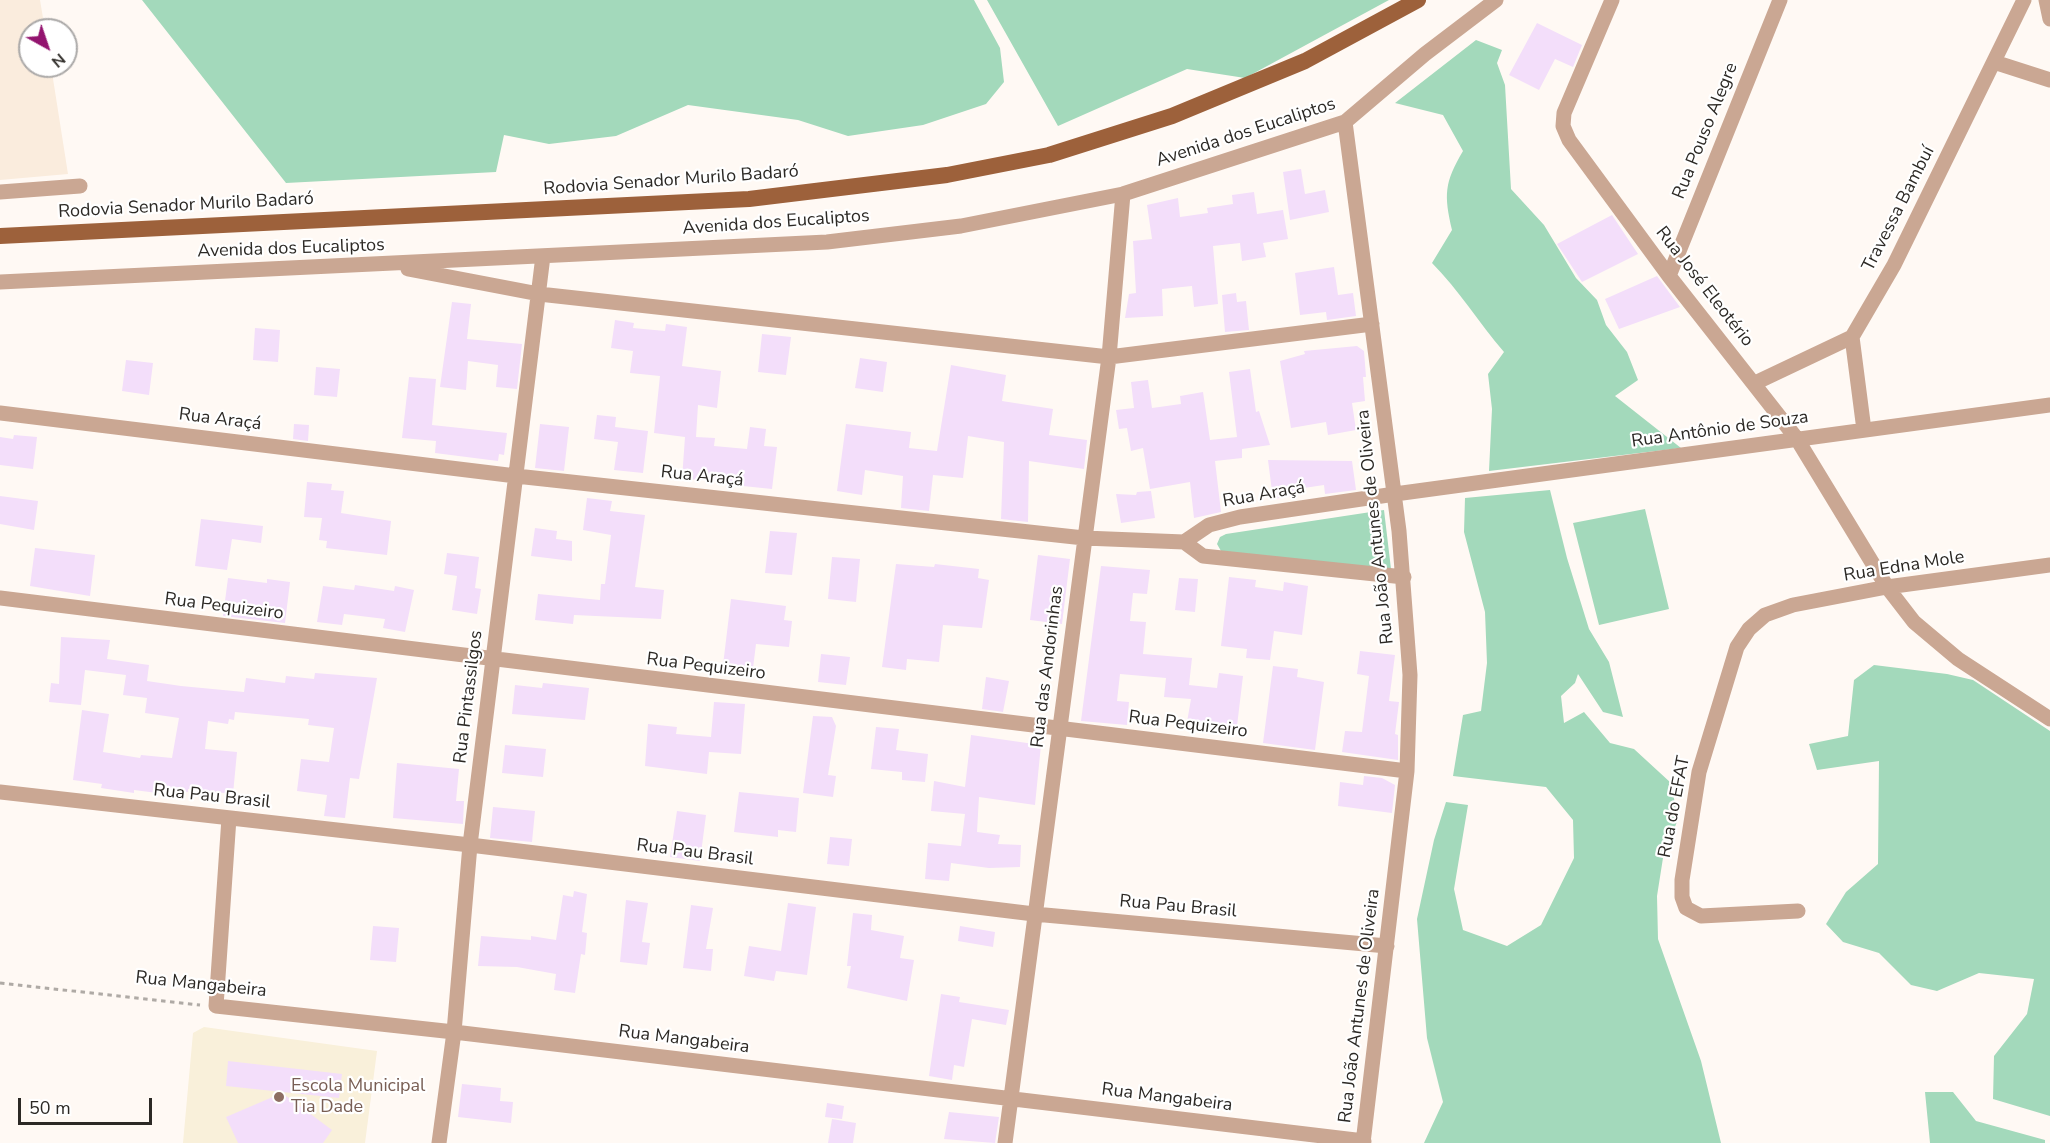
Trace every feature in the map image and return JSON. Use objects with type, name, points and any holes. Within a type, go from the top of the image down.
[{"type":"main road","name":"Rodovia Senador Murilo Badaró","points":[[0,236],[749,199],[947,175],[1048,154],[1172,116],[1305,61],[1418,0]]},
{"type":"street","name":"Avenida dos Eucaliptos","points":[[0,282],[827,242],[961,226],[1123,194],[1345,122],[1425,54],[1496,0]]},
{"type":"street","name":"Rua José Eleotério","points":[[1612,0],[1564,113],[1563,126],[1569,140],[1669,276],[1797,439],[1887,587],[1914,622],[1935,642],[2050,719]]},
{"type":"street","name":"Rua Pouso Alegre","points":[[1669,276],[1780,0]]},
{"type":"street","name":"Travessa Bambuí","points":[[1852,337],[1894,265],[2024,0]]},
{"type":"street","points":[[2046,0],[2050,19]]},
{"type":"street","points":[[1994,62],[2050,80]]},
{"type":"street","name":"Rua João Antunes de Oliveira","points":[[1345,122],[1395,494],[1404,577],[1410,675],[1407,771],[1364,1142]]},
{"type":"street","points":[[0,192],[80,186]]},
{"type":"street","name":"Rua das Andorinhas","points":[[1005,1143],[1109,357],[1123,194]]},
{"type":"street","name":"Rua Pintassilgos","points":[[440,1143],[454,1032],[470,845],[543,256]]},
{"type":"street","points":[[385,265],[539,294],[1109,357],[1372,324]]},
{"type":"street","points":[[1755,383],[1852,337],[1864,430]]},
{"type":"street","name":"Rua Antônio de Souza","points":[[1395,494],[2050,405]]},
{"type":"street","name":"Rua Araçá","points":[[0,413],[516,476],[1084,538],[1184,542],[1209,525],[1240,517],[1395,494]]},
{"type":"street","points":[[1184,542],[1203,556],[1404,577]]},
{"type":"street","name":"Rua Edna Mole","points":[[1765,615],[1792,605],[1887,587],[2050,565]]},
{"type":"street","name":"Rua Pequizeiro","points":[[0,598],[493,661],[1407,771]]},
{"type":"street","name":"Rua do EFAT","points":[[1765,615],[1749,629],[1737,647],[1699,772],[1682,880],[1682,897],[1686,908],[1701,916],[1798,911]]},
{"type":"street","name":"Rua Pau Brasil","points":[[0,792],[470,845],[1034,914],[1386,946]]},
{"type":"street","points":[[216,1006],[229,818]]},
{"type":"street","name":"Rua Mangabeira","points":[[216,1006],[454,1032],[1364,1142]]},
{"type":"path","name":"Rua Mangabeira","points":[[0,983],[216,1006]]},
{"type":"shaded area","points":[[0,0],[40,0],[43,18],[18,18],[18,78],[53,78],[68,174],[0,180]]},
{"type":"shaded area","name":"Escola Municipal Tia Dade","points":[[204,1027],[377,1051],[365,1143],[183,1143],[193,1033]]},
{"type":"green space","points":[[142,0],[974,0],[1000,48],[1004,82],[986,104],[923,125],[848,136],[798,120],[688,105],[616,136],[549,144],[504,135],[496,172],[286,183]]},
{"type":"green space","points":[[987,0],[1389,0],[1245,78],[1187,69],[1058,126]]},
{"type":"green space","points":[[1476,40],[1502,50],[1497,63],[1505,85],[1511,189],[1544,225],[1576,278],[1597,300],[1606,325],[1627,352],[1638,380],[1615,396],[1681,448],[1489,471],[1492,409],[1488,374],[1504,352],[1432,263],[1452,230],[1447,189],[1452,172],[1463,151],[1443,115],[1395,103]]},
{"type":"green space","points":[[1550,490],[1567,558],[1589,629],[1609,662],[1623,717],[1603,712],[1578,674],[1575,683],[1561,696],[1564,723],[1584,712],[1610,743],[1634,749],[1671,783],[1678,819],[1663,858],[1657,896],[1658,939],[1701,1061],[1721,1143],[1424,1143],[1443,1102],[1427,1038],[1417,919],[1434,840],[1446,802],[1468,805],[1454,889],[1463,930],[1507,946],[1541,925],[1574,858],[1573,820],[1546,787],[1453,776],[1463,715],[1481,711],[1487,663],[1485,612],[1464,532],[1465,498]]},
{"type":"green space","points":[[1645,509],[1669,609],[1599,625],[1573,523]]},
{"type":"green space","points":[[1384,510],[1391,569],[1221,551],[1217,544],[1220,537],[1226,534]]},
{"type":"green space","points":[[1874,665],[1947,674],[1973,680],[2050,731],[2050,1116],[1993,1099],[1994,1056],[2027,1014],[2034,979],[1979,973],[1937,991],[1911,985],[1879,953],[1843,942],[1826,924],[1846,892],[1878,864],[1879,761],[1817,770],[1809,744],[1848,736],[1854,680]]},
{"type":"green space","points":[[1925,1092],[1953,1092],[1976,1121],[2045,1140],[2045,1143],[1930,1143]]},
{"type":"building","points":[[1537,23],[1582,45],[1573,67],[1555,59],[1539,90],[1509,75]]},
{"type":"building","points":[[1301,169],[1305,194],[1325,190],[1329,212],[1290,220],[1283,172]]},
{"type":"building","points":[[1254,192],[1257,214],[1283,210],[1288,239],[1263,243],[1266,257],[1242,261],[1240,243],[1213,246],[1218,304],[1194,307],[1192,286],[1162,289],[1163,316],[1125,318],[1129,294],[1136,293],[1133,241],[1152,239],[1147,205],[1178,198],[1180,217],[1208,213],[1207,208],[1233,204],[1232,195]]},
{"type":"building","points":[[1612,215],[1638,254],[1582,282],[1557,244]]},
{"type":"building","points":[[1334,267],[1338,295],[1353,293],[1356,316],[1327,320],[1326,312],[1300,315],[1295,273]]},
{"type":"building","points":[[1657,276],[1680,307],[1619,329],[1605,299]]},
{"type":"building","points":[[1236,293],[1237,302],[1246,301],[1249,330],[1225,332],[1222,295]]},
{"type":"building","points":[[452,302],[471,304],[467,339],[522,344],[517,389],[496,387],[498,365],[468,361],[466,390],[440,387]]},
{"type":"building","points":[[615,320],[634,323],[633,328],[665,331],[666,324],[687,327],[682,366],[721,371],[717,408],[698,405],[696,437],[715,438],[714,446],[747,449],[750,427],[766,429],[764,446],[777,447],[772,489],[743,486],[743,482],[682,479],[685,437],[654,433],[660,376],[630,373],[633,351],[611,348]]},
{"type":"building","points":[[255,328],[280,330],[278,362],[253,360]]},
{"type":"building","points":[[762,334],[791,337],[786,375],[758,372]]},
{"type":"building","points":[[1357,346],[1364,351],[1366,377],[1363,377],[1365,401],[1352,403],[1356,430],[1328,435],[1326,422],[1291,428],[1280,361],[1305,354],[1304,351]]},
{"type":"building","points":[[860,358],[887,362],[883,392],[855,388]]},
{"type":"building","points":[[126,360],[153,363],[149,395],[122,391]]},
{"type":"building","points":[[951,365],[1006,375],[1002,401],[1053,409],[1049,435],[1087,440],[1084,469],[1029,461],[1028,522],[1001,519],[1004,442],[968,436],[963,478],[933,475],[929,511],[901,508],[903,476],[865,470],[862,495],[837,491],[846,424],[911,432],[909,448],[937,451]]},
{"type":"building","points":[[316,367],[340,369],[337,397],[314,395]]},
{"type":"building","points":[[1250,369],[1256,412],[1259,411],[1270,445],[1242,449],[1242,458],[1215,461],[1221,512],[1194,518],[1190,482],[1150,489],[1143,448],[1131,451],[1127,428],[1119,429],[1116,410],[1134,408],[1131,382],[1148,380],[1152,408],[1181,404],[1180,396],[1203,392],[1210,440],[1237,437],[1229,372]]},
{"type":"building","points":[[409,377],[436,379],[432,425],[507,433],[504,455],[499,454],[498,461],[435,453],[436,441],[402,438]]},
{"type":"building","points":[[597,415],[616,417],[615,427],[648,431],[643,473],[614,470],[618,442],[594,439]]},
{"type":"building","points":[[294,424],[309,425],[308,441],[293,439]]},
{"type":"building","points":[[540,424],[569,427],[564,471],[535,468]]},
{"type":"building","points":[[14,435],[37,437],[33,469],[0,465],[0,437],[13,439]]},
{"type":"building","points":[[1268,460],[1352,461],[1356,490],[1325,494],[1324,485],[1297,489],[1298,495],[1273,499]]},
{"type":"building","points":[[307,482],[332,484],[331,490],[344,491],[341,513],[391,521],[387,555],[326,548],[327,541],[319,540],[322,518],[304,517]]},
{"type":"building","points":[[1151,491],[1155,518],[1121,523],[1116,494],[1136,495],[1137,492]]},
{"type":"building","points":[[0,496],[38,501],[34,530],[0,524]]},
{"type":"building","points":[[587,498],[612,501],[610,511],[645,515],[635,587],[664,590],[661,619],[574,615],[573,624],[535,620],[538,594],[600,600],[601,584],[605,584],[611,535],[583,530]]},
{"type":"building","points":[[201,519],[263,526],[261,543],[232,539],[227,570],[195,566]]},
{"type":"building","points":[[535,528],[557,531],[556,539],[572,541],[572,561],[531,556]]},
{"type":"building","points":[[770,531],[797,533],[792,575],[765,573]]},
{"type":"building","points":[[35,548],[95,555],[90,596],[30,586]]},
{"type":"building","points":[[447,553],[479,557],[475,588],[481,589],[477,614],[452,610],[457,576],[444,574]]},
{"type":"building","points":[[1038,555],[1070,559],[1062,624],[1030,620]]},
{"type":"building","points":[[832,557],[860,559],[856,602],[828,599]]},
{"type":"building","points":[[896,564],[934,567],[935,564],[979,569],[978,578],[989,580],[982,628],[943,625],[939,662],[907,659],[906,670],[882,667]]},
{"type":"building","points":[[1101,566],[1150,570],[1147,594],[1133,593],[1130,621],[1146,622],[1143,654],[1192,658],[1189,685],[1217,688],[1219,673],[1243,676],[1237,726],[1187,722],[1191,699],[1164,697],[1166,678],[1120,674],[1117,701],[1129,702],[1127,725],[1081,721]]},
{"type":"building","points":[[1229,577],[1256,580],[1255,587],[1283,591],[1284,582],[1308,586],[1302,635],[1274,631],[1270,660],[1246,658],[1247,649],[1221,646]]},
{"type":"building","points":[[228,578],[267,583],[267,579],[290,582],[285,623],[223,616]]},
{"type":"building","points":[[1179,578],[1198,579],[1195,612],[1175,610]]},
{"type":"building","points":[[355,585],[394,591],[395,586],[414,590],[405,632],[383,628],[385,619],[344,614],[342,625],[317,622],[323,586],[354,590]]},
{"type":"building","points":[[731,599],[786,606],[784,620],[792,621],[789,647],[756,644],[753,668],[723,665]]},
{"type":"building","points":[[61,637],[110,640],[107,659],[149,665],[147,681],[181,686],[244,692],[246,678],[285,683],[286,676],[314,679],[315,673],[377,678],[359,779],[350,778],[345,818],[324,816],[327,795],[297,791],[301,759],[329,762],[334,728],[308,725],[309,719],[235,712],[234,720],[229,719],[228,724],[208,721],[205,749],[237,752],[233,794],[188,789],[188,792],[166,789],[165,794],[134,790],[134,793],[101,788],[102,784],[73,780],[82,710],[109,714],[103,752],[140,758],[141,755],[172,758],[179,718],[145,713],[147,698],[123,695],[126,675],[85,670],[81,705],[49,702],[51,683],[59,684]]},
{"type":"building","points":[[1360,651],[1395,655],[1389,701],[1399,702],[1395,734],[1398,735],[1398,760],[1342,752],[1345,731],[1362,732],[1369,676],[1357,674]]},
{"type":"building","points":[[821,654],[850,657],[846,685],[818,682]]},
{"type":"building","points":[[1273,666],[1298,669],[1297,677],[1324,682],[1315,750],[1263,743]]},
{"type":"building","points":[[986,677],[1009,681],[1003,712],[982,709]]},
{"type":"building","points":[[543,683],[589,688],[585,720],[512,714],[515,685],[542,688]]},
{"type":"building","points":[[714,702],[745,704],[741,754],[709,752],[707,774],[645,766],[648,724],[677,727],[676,734],[711,737]]},
{"type":"building","points":[[813,716],[832,717],[836,726],[828,775],[836,776],[833,797],[803,793]]},
{"type":"building","points":[[876,727],[899,729],[896,750],[928,754],[925,782],[902,780],[902,772],[871,769]]},
{"type":"building","points":[[971,735],[1041,745],[1035,805],[979,797],[977,832],[1000,835],[998,844],[1021,845],[1020,867],[989,868],[951,863],[949,881],[925,879],[928,843],[961,846],[965,814],[931,811],[934,781],[965,787]]},
{"type":"building","points":[[505,745],[546,749],[543,777],[502,773]]},
{"type":"building","points":[[397,763],[459,769],[456,801],[464,801],[463,824],[393,818]]},
{"type":"building","points":[[1364,776],[1382,778],[1395,785],[1392,813],[1338,806],[1340,782],[1363,785]]},
{"type":"building","points":[[739,792],[799,798],[796,832],[778,830],[778,837],[734,832]]},
{"type":"building","points":[[493,807],[535,811],[532,842],[490,838]]},
{"type":"building","points":[[677,811],[706,815],[700,861],[670,857]]},
{"type":"building","points":[[830,837],[852,839],[849,866],[827,864]]},
{"type":"building","points":[[574,891],[587,894],[582,932],[587,933],[585,955],[581,954],[575,993],[554,990],[556,974],[517,967],[478,966],[481,936],[531,940],[531,936],[556,940],[563,895],[573,897]]},
{"type":"building","points":[[626,900],[648,903],[642,942],[650,943],[647,965],[620,962]]},
{"type":"building","points":[[788,903],[816,907],[807,975],[776,971],[774,981],[744,976],[749,946],[781,951]]},
{"type":"building","points":[[691,905],[713,908],[706,949],[713,949],[711,971],[683,968]]},
{"type":"building","points":[[853,913],[872,915],[871,930],[904,936],[900,958],[914,960],[907,1001],[847,988],[851,966],[847,966]]},
{"type":"building","points":[[373,926],[399,928],[396,962],[370,960]]},
{"type":"building","points":[[960,926],[995,932],[993,947],[958,941]]},
{"type":"building","points":[[941,994],[960,997],[959,1002],[1009,1010],[1006,1025],[972,1019],[964,1067],[954,1065],[952,1080],[929,1076]]},
{"type":"building","points":[[228,1061],[342,1074],[339,1098],[226,1086]]},
{"type":"building","points":[[462,1084],[501,1088],[500,1101],[513,1102],[511,1123],[458,1117]]},
{"type":"building","points":[[282,1093],[332,1130],[323,1143],[238,1143],[226,1117]]},
{"type":"building","points":[[827,1103],[844,1106],[842,1119],[825,1117]]},
{"type":"building","points":[[949,1112],[999,1117],[995,1143],[944,1139]]},
{"type":"building","points":[[832,1119],[856,1123],[853,1143],[828,1143]]},
{"type":"place","name":"Escola Municipal Tia Dade","points":[[279,1097]]}]
